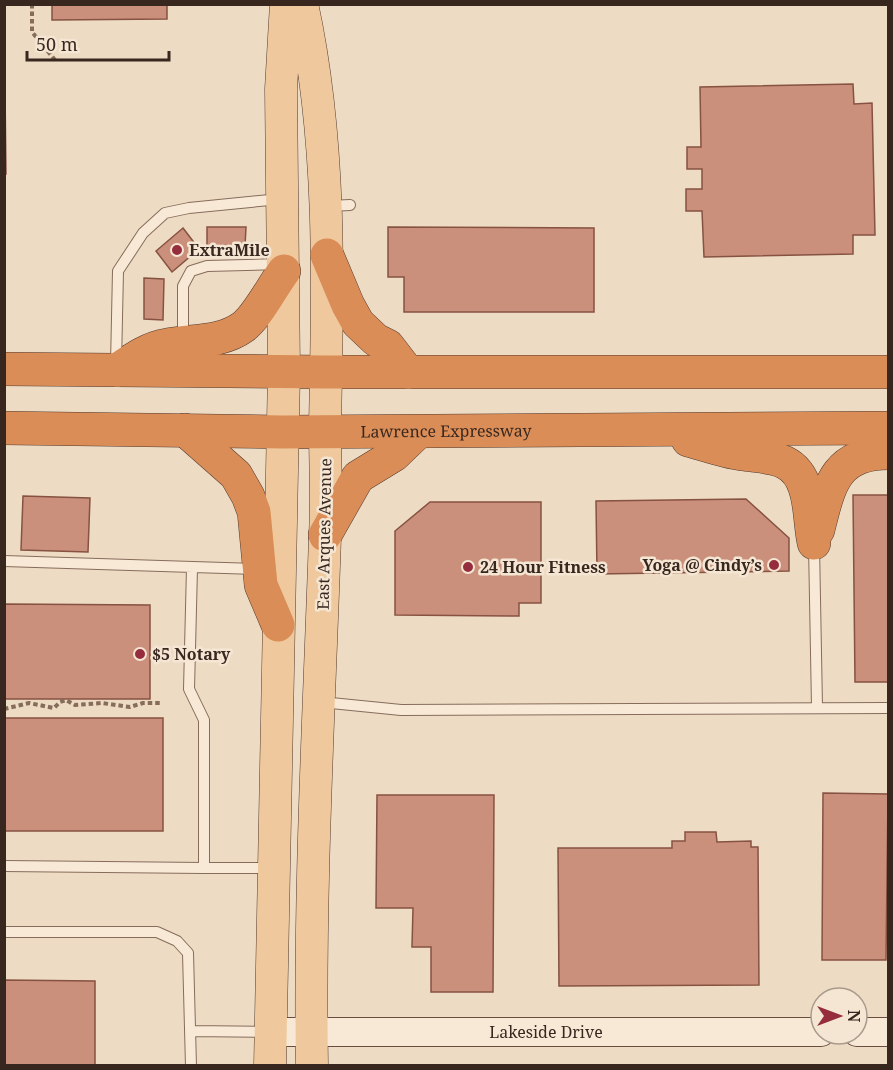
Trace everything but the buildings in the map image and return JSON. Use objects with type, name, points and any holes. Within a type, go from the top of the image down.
[{"type":"highway","points":[[327,255],[358,323],[376,340],[388,346],[408,372]]},
{"type":"highway","points":[[116,370],[142,353],[183,342],[218,339],[244,327],[256,314],[284,268]]},
{"type":"highway","points":[[825,372],[830,363],[841,358],[888,350]]},
{"type":"highway","points":[[4,369],[284,372],[888,372]]},
{"type":"highway","name":"Lawrence Expressway","points":[[4,428],[283,432],[888,428]]},
{"type":"highway","points":[[185,430],[236,475],[248,496],[254,512],[261,585],[278,625]]},
{"type":"highway","points":[[657,431],[741,454],[781,459],[791,465],[801,478],[807,495],[814,543]]},
{"type":"highway","points":[[325,535],[358,477],[394,455],[418,432]]},
{"type":"highway","points":[[814,543],[827,490],[838,472],[862,456],[888,453]]},
{"type":"main road","points":[[270,1065],[284,372],[281,89],[286,4]]},
{"type":"main road","name":"East Arques Avenue","points":[[302,4],[338,205],[327,255],[325,535],[318,702],[312,1065]]},
{"type":"street","name":"Lakeside Drive","points":[[270,1032],[809,1032]]},
{"type":"street","points":[[869,1032],[888,1032]]},
{"type":"lane","points":[[116,370],[118,271],[143,233],[165,213],[189,208],[283,198]]},
{"type":"lane","points":[[183,342],[183,286],[191,271],[207,266],[284,268]]},
{"type":"lane","points":[[814,543],[817,707]]},
{"type":"lane","points":[[4,561],[259,569]]},
{"type":"lane","points":[[192,567],[189,689],[204,720],[204,868]]},
{"type":"lane","points":[[318,702],[401,710],[888,708]]},
{"type":"lane","points":[[4,866],[274,868]]},
{"type":"lane","points":[[4,932],[157,932],[177,941],[188,953],[192,1031],[191,1065]]},
{"type":"lane","points":[[192,1031],[270,1032]]},
{"type":"path","points":[[32,4],[32,32],[56,60]]},
{"type":"path","points":[[4,709],[29,702],[54,708],[66,700],[75,705],[102,702],[123,707],[143,702],[160,703]]},
{"type":"place","name":"ExtraMile","points":[[177,250]]},
{"type":"place","name":"Yoga @ Cindy’s","points":[[774,565]]},
{"type":"place","name":"24 Hour Fitness","points":[[468,567]]},
{"type":"place","name":"$5 Notary","points":[[140,654]]}]
